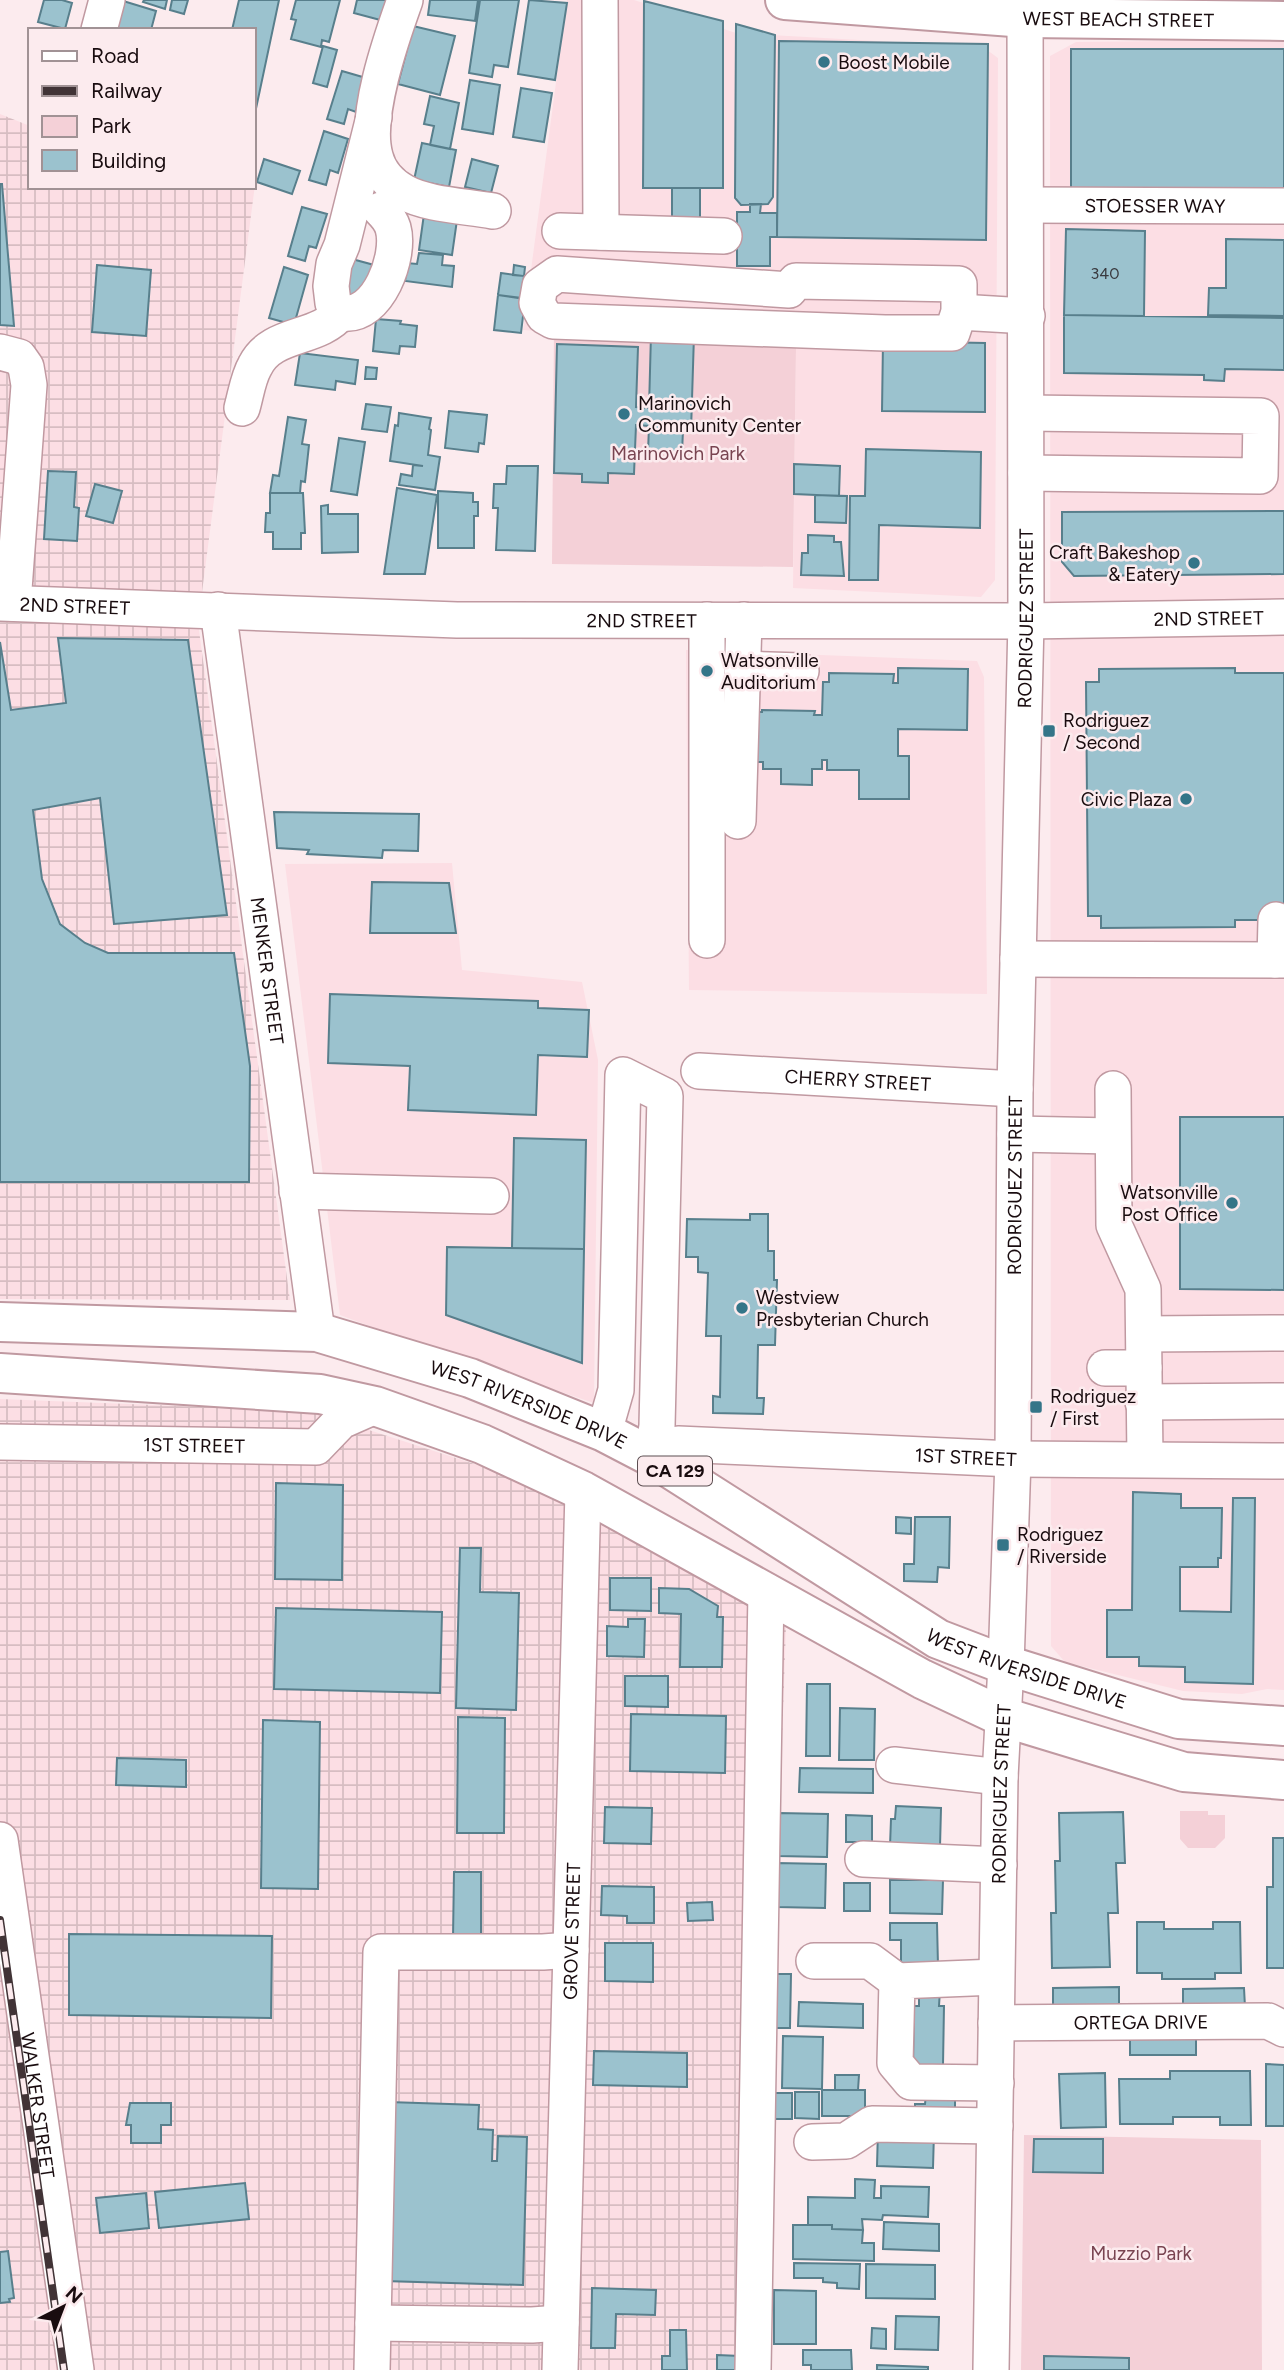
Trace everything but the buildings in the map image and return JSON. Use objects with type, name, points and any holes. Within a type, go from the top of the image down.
[{"type":"main road","name":"WEST BEACH STREET","points":[[785,0],[1284,21]]},
{"type":"main road","name":"WEST RIVERSIDE DRIVE","points":[[0,1322],[317,1332],[470,1378],[604,1432],[652,1457],[938,1639],[1006,1665],[1179,1719],[1284,1726]]},
{"type":"main road","points":[[0,1373],[320,1394],[375,1406],[482,1444],[583,1490],[922,1679],[1003,1717],[1184,1772],[1284,1780]]},
{"type":"street","points":[[100,28],[107,0]]},
{"type":"street","points":[[381,210],[391,222],[394,237],[386,281],[379,294],[364,309],[351,314],[341,312],[333,303],[331,286],[334,264],[342,245],[391,39],[405,0]]},
{"type":"street","points":[[600,0],[601,232]]},
{"type":"street","name":"RODRIGUEZ STREET","points":[[991,2370],[1000,1777],[1013,1459],[1015,1089],[1026,621],[1026,9]]},
{"type":"street","points":[[374,117],[372,140],[378,165],[390,182],[415,197],[493,211]]},
{"type":"street","points":[[342,245],[356,229],[381,210],[399,200],[415,197]]},
{"type":"street","name":"STOESSER WAY","points":[[1027,205],[1284,206]]},
{"type":"street","points":[[560,231],[723,236]]},
{"type":"street","points":[[557,274],[789,290],[796,281],[959,284],[959,312],[952,333],[885,333],[553,321],[544,316],[537,303],[540,286],[557,274]]},
{"type":"street","points":[[242,408],[255,365],[268,349],[288,338],[321,329],[341,312]]},
{"type":"street","points":[[959,312],[1027,316]]},
{"type":"street","points":[[0,352],[19,357],[26,367],[29,385],[6,603]]},
{"type":"street","points":[[1026,473],[1260,476],[1261,416],[1027,413]]},
{"type":"street","name":"2ND STREET","points":[[6,603],[457,620],[1026,621],[1284,617]]},
{"type":"street","name":"MENKER STREET","points":[[218,610],[317,1332]]},
{"type":"street","points":[[706,620],[707,940]]},
{"type":"street","points":[[738,821],[744,620]]},
{"type":"street","points":[[742,669],[801,671]]},
{"type":"street","points":[[1018,959],[1280,960],[1276,920]]},
{"type":"street","name":"CHERRY STREET","points":[[699,1071],[1015,1089]]},
{"type":"street","points":[[604,1432],[616,1390],[623,1075],[664,1096],[657,1426],[652,1457]]},
{"type":"street","points":[[1113,1089],[1114,1225],[1143,1289],[1145,1459]]},
{"type":"street","points":[[1015,1134],[1112,1136]]},
{"type":"street","points":[[297,1191],[491,1196]]},
{"type":"street","points":[[1105,1368],[1144,1351],[1284,1333]]},
{"type":"street","points":[[1143,1402],[1284,1401]]},
{"type":"street","name":"1ST STREET","points":[[0,1442],[316,1447],[341,1421],[375,1406]]},
{"type":"street","name":"1ST STREET","points":[[652,1457],[678,1444],[1013,1459],[1284,1461]]},
{"type":"street","name":"GROVE STREET","points":[[560,2370],[583,1490]]},
{"type":"street","points":[[753,2370],[766,1591]]},
{"type":"street","points":[[894,1765],[1000,1777]]},
{"type":"street","name":"WALKER STREET","points":[[0,1840],[75,2370]]},
{"type":"street","points":[[863,1859],[999,1865]]},
{"type":"street","points":[[372,2370],[381,1952],[571,1950]]},
{"type":"street","points":[[814,1961],[870,1961],[897,1981],[996,1977]]},
{"type":"street","points":[[897,1981],[895,2063],[911,2082],[996,2084]]},
{"type":"street","name":"WALKER STREET","points":[[0,1994],[54,2370]]},
{"type":"street","name":"ORTEGA DRIVE","points":[[996,2023],[1268,2021],[1284,2029]]},
{"type":"street","points":[[812,2142],[846,2141],[872,2124],[995,2126]]},
{"type":"street","points":[[373,2323],[532,2325],[561,2322]]},
{"type":"shaded area","points":[[567,0],[634,0],[736,33],[983,47],[998,58],[995,580],[981,597],[793,588],[796,348],[523,330]]},
{"type":"shaded area","points":[[1284,40],[1284,1690],[1267,1689],[1242,1694],[1183,1691],[1065,1662],[1051,1646],[1050,56],[1076,42]]},
{"type":"shaded area","points":[[0,114],[28,125],[28,189],[254,189],[198,623],[290,1300],[0,1299]]},
{"type":"shaded area","points":[[686,650],[977,661],[984,677],[987,994],[689,990]]},
{"type":"shaded area","points":[[452,863],[462,970],[582,982],[598,1060],[594,1403],[340,1315],[285,864]]},
{"type":"shaded area","points":[[0,1399],[310,1411],[521,1479],[575,1505],[786,1627],[760,2370],[0,2370]]},
{"type":"green space","name":"Marinovich Park","points":[[554,332],[796,348],[793,567],[552,564]]},
{"type":"green space","points":[[1180,1811],[1208,1811],[1208,1815],[1225,1815],[1225,1838],[1215,1848],[1188,1848],[1180,1839]]},
{"type":"green space","name":"Muzzio Park","points":[[1024,2135],[1261,2140],[1262,2370],[1021,2370]]},
{"type":"railway","points":[[0,1920],[64,2370]]},
{"type":"place","name":"Boost Mobile","points":[[824,62]]},
{"type":"place","name":"Marinovich Community Center","points":[[624,414]]},
{"type":"place","name":"Craft Bakeshop & Eatery","points":[[1194,563]]},
{"type":"place","name":"Watsonville Auditorium","points":[[707,671]]},
{"type":"place","name":"Rodriguez / Second","points":[[1049,731]]},
{"type":"place","name":"Civic Plaza","points":[[1186,799]]},
{"type":"place","name":"Watsonville Post Office","points":[[1232,1203]]},
{"type":"place","name":"Westview Presbyterian Church","points":[[742,1308]]},
{"type":"place","name":"Rodriguez / First","points":[[1036,1407]]},
{"type":"place","name":"Rodriguez / Riverside","points":[[1003,1545]]}]
